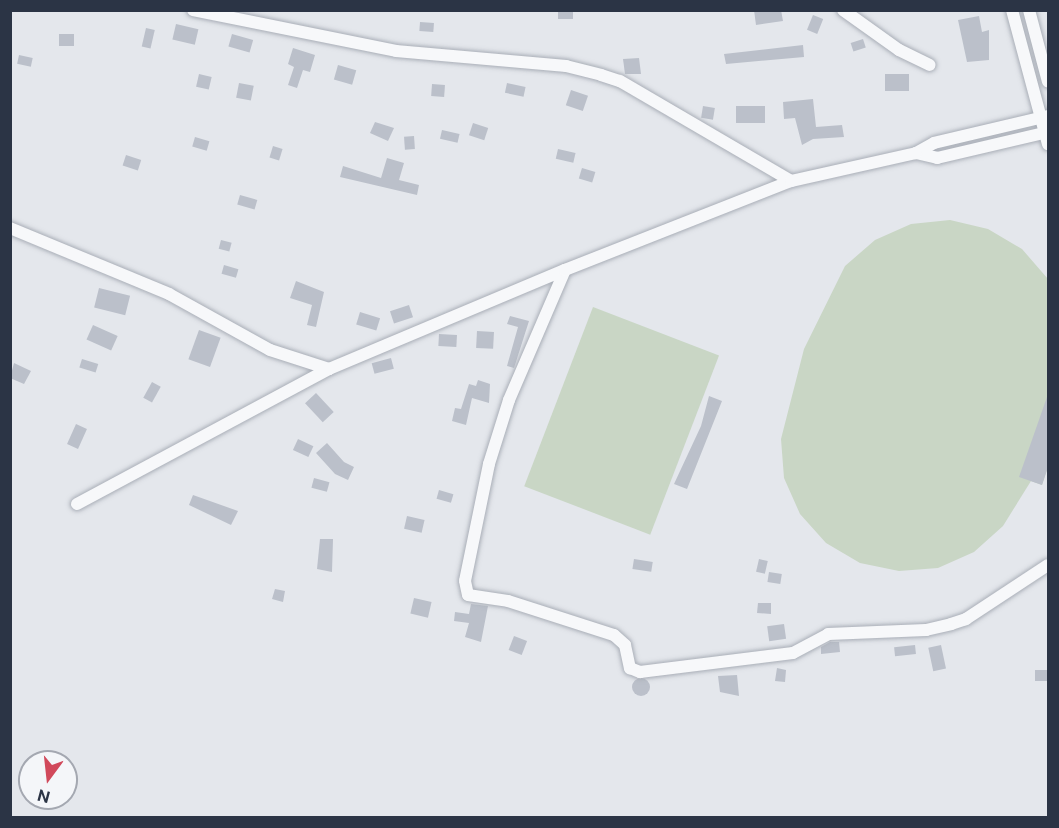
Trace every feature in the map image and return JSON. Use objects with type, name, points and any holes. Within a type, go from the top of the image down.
[{"type":"street","points":[[193,10],[219,13],[396,51],[566,66],[602,75],[628,85],[791,181]]},
{"type":"street","points":[[843,10],[899,50],[930,65]]},
{"type":"street","points":[[916,153],[937,158],[1048,136],[1045,117],[1012,10]]},
{"type":"street","points":[[1029,10],[1048,82]]},
{"type":"street","points":[[77,504],[329,369],[565,270],[791,181],[916,153],[934,143],[1045,117]]},
{"type":"street","points":[[10,228],[169,294],[270,350],[329,369]]},
{"type":"street","points":[[565,270],[509,400],[489,464],[465,581],[468,595],[508,601],[614,635],[625,645],[630,668],[640,672],[793,653],[828,634],[926,630],[951,624],[966,619],[1048,565]]},
{"type":"green space","points":[[950,220],[988,229],[1022,249],[1048,279],[1048,467],[1042,485],[1031,481],[1003,526],[974,552],[938,568],[899,571],[860,563],[826,543],[800,514],[784,478],[781,439],[804,349],[845,266],[875,240],[911,224]]},
{"type":"green space","points":[[593,307],[719,355],[650,535],[524,486]]},
{"type":"building","points":[[558,10],[573,10],[573,19],[558,19]]},
{"type":"building","points":[[754,10],[781,10],[783,21],[756,25]]},
{"type":"building","points":[[813,15],[823,19],[817,34],[807,30]]},
{"type":"building","points":[[979,16],[982,32],[989,30],[989,60],[967,62],[958,20]]},
{"type":"building","points":[[420,22],[434,23],[433,32],[419,31]]},
{"type":"building","points":[[176,24],[198,29],[195,45],[172,40]]},
{"type":"building","points":[[146,28],[155,30],[150,49],[142,47]]},
{"type":"building","points":[[59,34],[74,34],[74,46],[59,46]]},
{"type":"building","points":[[232,34],[253,40],[250,53],[228,46]]},
{"type":"building","points":[[863,39],[866,48],[853,52],[851,43]]},
{"type":"building","points":[[803,45],[804,57],[726,64],[724,54]]},
{"type":"building","points":[[293,48],[315,55],[310,72],[303,70],[297,88],[288,85],[294,67],[288,64]]},
{"type":"building","points":[[19,55],[33,58],[31,67],[17,64]]},
{"type":"building","points":[[639,58],[641,74],[625,74],[623,59]]},
{"type":"building","points":[[338,65],[356,70],[352,85],[334,79]]},
{"type":"building","points":[[199,74],[212,77],[209,90],[196,87]]},
{"type":"building","points":[[885,74],[909,74],[909,91],[885,91]]},
{"type":"building","points":[[239,83],[254,86],[251,101],[236,98]]},
{"type":"building","points":[[507,83],[526,87],[524,97],[505,93]]},
{"type":"building","points":[[432,84],[445,85],[444,97],[431,96]]},
{"type":"building","points":[[571,90],[588,96],[583,111],[566,105]]},
{"type":"building","points":[[813,99],[816,127],[842,125],[844,137],[813,139],[802,145],[795,118],[784,119],[783,102]]},
{"type":"building","points":[[703,106],[715,108],[713,120],[701,118]]},
{"type":"building","points":[[736,106],[765,106],[765,123],[736,123]]},
{"type":"building","points":[[375,122],[394,128],[388,141],[370,133]]},
{"type":"building","points":[[473,123],[488,128],[484,140],[469,135]]},
{"type":"building","points":[[442,130],[460,134],[458,143],[440,139]]},
{"type":"building","points":[[414,136],[415,149],[405,150],[404,137]]},
{"type":"building","points":[[195,137],[209,141],[207,151],[192,147]]},
{"type":"building","points":[[273,146],[283,149],[279,160],[269,157]]},
{"type":"building","points":[[558,149],[576,153],[573,163],[556,159]]},
{"type":"building","points":[[126,155],[141,160],[138,170],[123,165]]},
{"type":"building","points":[[387,158],[404,163],[399,180],[419,185],[417,195],[340,177],[343,166],[381,178]]},
{"type":"building","points":[[582,168],[595,172],[592,183],[579,179]]},
{"type":"building","points":[[240,195],[257,200],[255,210],[237,205]]},
{"type":"building","points":[[221,240],[232,243],[229,252],[219,249]]},
{"type":"building","points":[[224,265],[238,269],[236,278],[222,274]]},
{"type":"building","points":[[296,281],[324,292],[316,327],[307,325],[312,305],[290,298]]},
{"type":"building","points":[[99,288],[130,296],[125,315],[94,307]]},
{"type":"building","points":[[409,305],[413,317],[394,324],[390,311]]},
{"type":"building","points":[[360,312],[380,318],[376,331],[356,324]]},
{"type":"building","points":[[510,316],[529,321],[514,368],[507,366],[518,327],[507,324]]},
{"type":"building","points":[[93,325],[118,336],[111,351],[86,340]]},
{"type":"building","points":[[199,330],[221,338],[210,367],[188,359]]},
{"type":"building","points":[[477,331],[494,332],[493,349],[476,348]]},
{"type":"building","points":[[439,334],[457,335],[456,347],[438,346]]},
{"type":"building","points":[[391,358],[394,369],[375,374],[372,363]]},
{"type":"building","points":[[82,359],[98,364],[96,373],[79,368]]},
{"type":"building","points":[[14,363],[31,371],[24,384],[10,378]]},
{"type":"building","points":[[478,380],[490,384],[489,403],[472,398],[466,425],[452,421],[455,408],[461,409],[469,384],[476,386]]},
{"type":"building","points":[[152,382],[161,387],[152,403],[143,398]]},
{"type":"building","points":[[316,393],[334,412],[323,422],[305,403]]},
{"type":"building","points":[[709,396],[722,401],[687,489],[674,484],[701,426]]},
{"type":"building","points":[[1047,397],[1048,467],[1042,485],[1019,477]]},
{"type":"building","points":[[76,424],[87,429],[78,449],[67,444]]},
{"type":"building","points":[[298,439],[313,446],[308,457],[293,450]]},
{"type":"building","points":[[327,443],[344,462],[354,467],[348,480],[335,474],[316,453]]},
{"type":"building","points":[[314,478],[329,482],[327,492],[311,488]]},
{"type":"building","points":[[439,490],[453,494],[451,503],[437,499]]},
{"type":"building","points":[[193,495],[238,511],[231,525],[189,505]]},
{"type":"building","points":[[407,516],[425,520],[422,533],[404,529]]},
{"type":"building","points":[[320,539],[333,539],[332,572],[317,569]]},
{"type":"building","points":[[634,559],[653,562],[651,572],[632,569]]},
{"type":"building","points":[[759,559],[768,561],[765,574],[756,572]]},
{"type":"building","points":[[769,572],[782,574],[780,584],[767,582]]},
{"type":"building","points":[[275,589],[285,591],[283,602],[272,599]]},
{"type":"building","points":[[414,598],[432,602],[428,618],[410,614]]},
{"type":"building","points":[[758,603],[771,603],[771,614],[757,613]]},
{"type":"building","points":[[471,604],[488,606],[481,642],[465,637],[469,623],[454,621],[455,612],[469,614]]},
{"type":"building","points":[[784,624],[786,639],[769,641],[767,626]]},
{"type":"building","points":[[514,636],[527,641],[522,655],[509,650]]},
{"type":"building","points":[[830,642],[839,642],[840,652],[821,654],[821,647]]},
{"type":"building","points":[[915,645],[916,654],[895,656],[894,647]]},
{"type":"building","points":[[941,645],[946,668],[933,671],[928,648]]},
{"type":"building","points":[[777,668],[786,670],[785,682],[775,681]]},
{"type":"building","points":[[1035,670],[1048,670],[1048,681],[1035,681]]},
{"type":"building","points":[[737,675],[739,696],[720,692],[718,676]]},
{"type":"building","points":[[637,678],[645,678],[650,683],[648,694],[637,696],[632,691],[632,683]]}]
